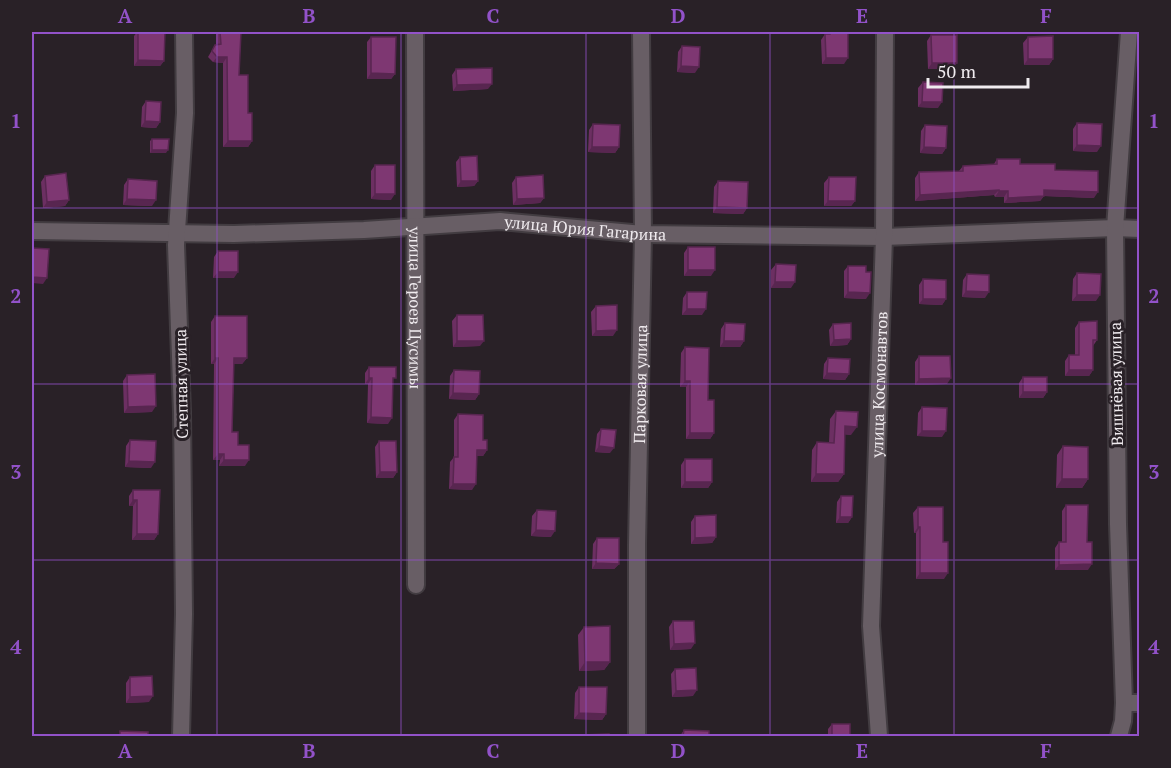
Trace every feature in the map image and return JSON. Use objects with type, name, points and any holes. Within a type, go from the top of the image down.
[{"type":"street","name":"Степная улица","points":[[181,736],[184,614],[182,412],[176,245],[185,113],[184,32]]},
{"type":"street","name":"улица Героев Цусимы","points":[[415,32],[416,585]]},
{"type":"street","name":"Парковая улица","points":[[637,736],[637,545],[643,234],[641,32]]},
{"type":"street","name":"улица Космонавтов","points":[[879,736],[872,626],[884,237],[885,32]]},
{"type":"street","name":"Вишнёвая улица","points":[[1119,736],[1123,720],[1132,703],[1118,524],[1115,228],[1129,32]]},
{"type":"street","name":"улица Юрия Гагарина","points":[[32,231],[178,234],[341,231],[500,221],[643,234],[884,237],[1140,229]]},
{"type":"building","points":[[138,32],[165,32],[164,61],[138,60]]},
{"type":"building","points":[[220,32],[241,32],[239,75],[248,75],[248,113],[252,113],[252,141],[228,141],[227,57],[217,57],[212,51],[215,45],[221,44]]},
{"type":"building","points":[[830,32],[848,32],[848,58],[826,58],[825,34],[830,34]]},
{"type":"building","points":[[931,35],[957,35],[957,63],[932,63]]},
{"type":"building","points":[[1053,36],[1053,59],[1028,59],[1028,37]]},
{"type":"building","points":[[371,37],[396,37],[395,74],[371,73]]},
{"type":"building","points":[[682,46],[700,47],[699,67],[681,66]]},
{"type":"building","points":[[492,68],[492,84],[457,85],[456,69]]},
{"type":"building","points":[[923,82],[943,83],[942,102],[922,102]]},
{"type":"building","points":[[146,101],[161,102],[160,122],[145,121]]},
{"type":"building","points":[[1077,123],[1102,124],[1101,146],[1077,145]]},
{"type":"building","points":[[593,124],[620,125],[619,147],[592,147]]},
{"type":"building","points":[[925,125],[947,126],[946,148],[924,147]]},
{"type":"building","points":[[152,139],[169,139],[168,150],[152,150]]},
{"type":"building","points":[[477,156],[478,181],[461,181],[460,157]]},
{"type":"building","points":[[997,159],[1020,159],[1020,164],[1055,164],[1055,170],[1098,171],[1098,192],[1044,190],[1044,196],[1008,198],[1008,191],[999,190],[920,195],[919,172],[963,171],[963,166],[997,164]]},
{"type":"building","points":[[375,165],[395,165],[395,194],[375,194]]},
{"type":"building","points":[[66,173],[69,200],[47,202],[45,176]]},
{"type":"building","points":[[543,175],[544,198],[517,199],[516,177]]},
{"type":"building","points":[[829,177],[856,177],[855,201],[828,201]]},
{"type":"building","points":[[128,179],[157,181],[156,200],[127,199]]},
{"type":"building","points":[[718,181],[748,182],[747,208],[717,207]]},
{"type":"building","points":[[688,247],[715,247],[715,270],[688,270]]},
{"type":"building","points":[[32,248],[49,249],[47,278],[32,277]]},
{"type":"building","points":[[218,251],[238,251],[238,272],[218,272]]},
{"type":"building","points":[[776,264],[796,265],[795,282],[775,282]]},
{"type":"building","points":[[848,266],[866,266],[866,272],[871,272],[870,293],[848,292]]},
{"type":"building","points":[[1077,273],[1101,274],[1100,295],[1077,295]]},
{"type":"building","points":[[967,274],[989,275],[989,292],[966,291]]},
{"type":"building","points":[[923,279],[946,280],[946,299],[923,299]]},
{"type":"building","points":[[687,292],[707,292],[706,309],[687,309]]},
{"type":"building","points":[[617,305],[617,330],[596,331],[596,306]]},
{"type":"building","points":[[457,315],[483,315],[484,341],[457,341]]},
{"type":"building","points":[[215,316],[247,316],[247,358],[234,358],[232,432],[238,432],[238,445],[249,445],[249,460],[224,460],[224,454],[218,454],[218,358],[215,358]]},
{"type":"building","points":[[1097,321],[1097,340],[1093,340],[1093,370],[1069,370],[1069,355],[1079,355],[1079,322]]},
{"type":"building","points":[[725,323],[745,324],[744,341],[724,341]]},
{"type":"building","points":[[851,323],[851,339],[834,340],[833,324]]},
{"type":"building","points":[[685,347],[709,348],[708,400],[714,400],[714,433],[690,433],[690,381],[685,381]]},
{"type":"building","points":[[919,356],[950,356],[951,378],[919,379]]},
{"type":"building","points":[[828,358],[850,359],[849,374],[827,373]]},
{"type":"building","points":[[369,367],[396,367],[396,378],[393,378],[392,418],[371,417],[372,378],[369,378]]},
{"type":"building","points":[[454,370],[480,371],[479,394],[453,393]]},
{"type":"building","points":[[155,374],[156,406],[128,407],[127,375]]},
{"type":"building","points":[[1023,377],[1047,377],[1047,392],[1023,392]]},
{"type":"building","points":[[922,407],[947,408],[946,431],[922,431]]},
{"type":"building","points":[[836,411],[858,412],[857,427],[845,426],[844,474],[816,474],[817,442],[834,443]]},
{"type":"building","points":[[458,414],[483,415],[483,440],[487,440],[487,450],[477,450],[476,484],[453,484],[454,457],[458,457]]},
{"type":"building","points":[[601,429],[616,430],[614,448],[599,446]]},
{"type":"building","points":[[130,440],[156,441],[155,462],[129,461]]},
{"type":"building","points":[[379,441],[396,441],[397,472],[380,472]]},
{"type":"building","points":[[1063,446],[1088,447],[1088,479],[1062,479]]},
{"type":"building","points":[[685,459],[712,459],[712,482],[685,482]]},
{"type":"building","points":[[133,490],[160,490],[158,534],[137,534],[137,500],[133,500]]},
{"type":"building","points":[[841,496],[853,496],[852,517],[840,517]]},
{"type":"building","points":[[1066,505],[1088,505],[1087,542],[1092,542],[1092,564],[1059,565],[1059,542],[1066,542]]},
{"type":"building","points":[[918,507],[943,507],[943,542],[948,542],[948,573],[920,573]]},
{"type":"building","points":[[537,510],[556,511],[555,531],[536,530]]},
{"type":"building","points":[[716,515],[716,537],[695,538],[695,516]]},
{"type":"building","points":[[597,538],[619,538],[619,564],[596,563]]},
{"type":"building","points":[[673,621],[694,621],[695,643],[674,644]]},
{"type":"building","points":[[610,626],[610,662],[585,662],[584,627]]},
{"type":"building","points":[[696,668],[697,690],[676,691],[675,669]]},
{"type":"building","points":[[152,676],[153,696],[130,697],[130,677]]},
{"type":"building","points":[[579,687],[607,687],[606,714],[579,713]]},
{"type":"building","points":[[832,724],[850,724],[850,736],[832,736]]},
{"type":"building","points":[[684,730],[709,731],[709,736],[683,736]]},
{"type":"building","points":[[120,731],[148,732],[148,736],[120,736]]},
{"type":"building","points":[[609,734],[609,736],[583,735]]}]
